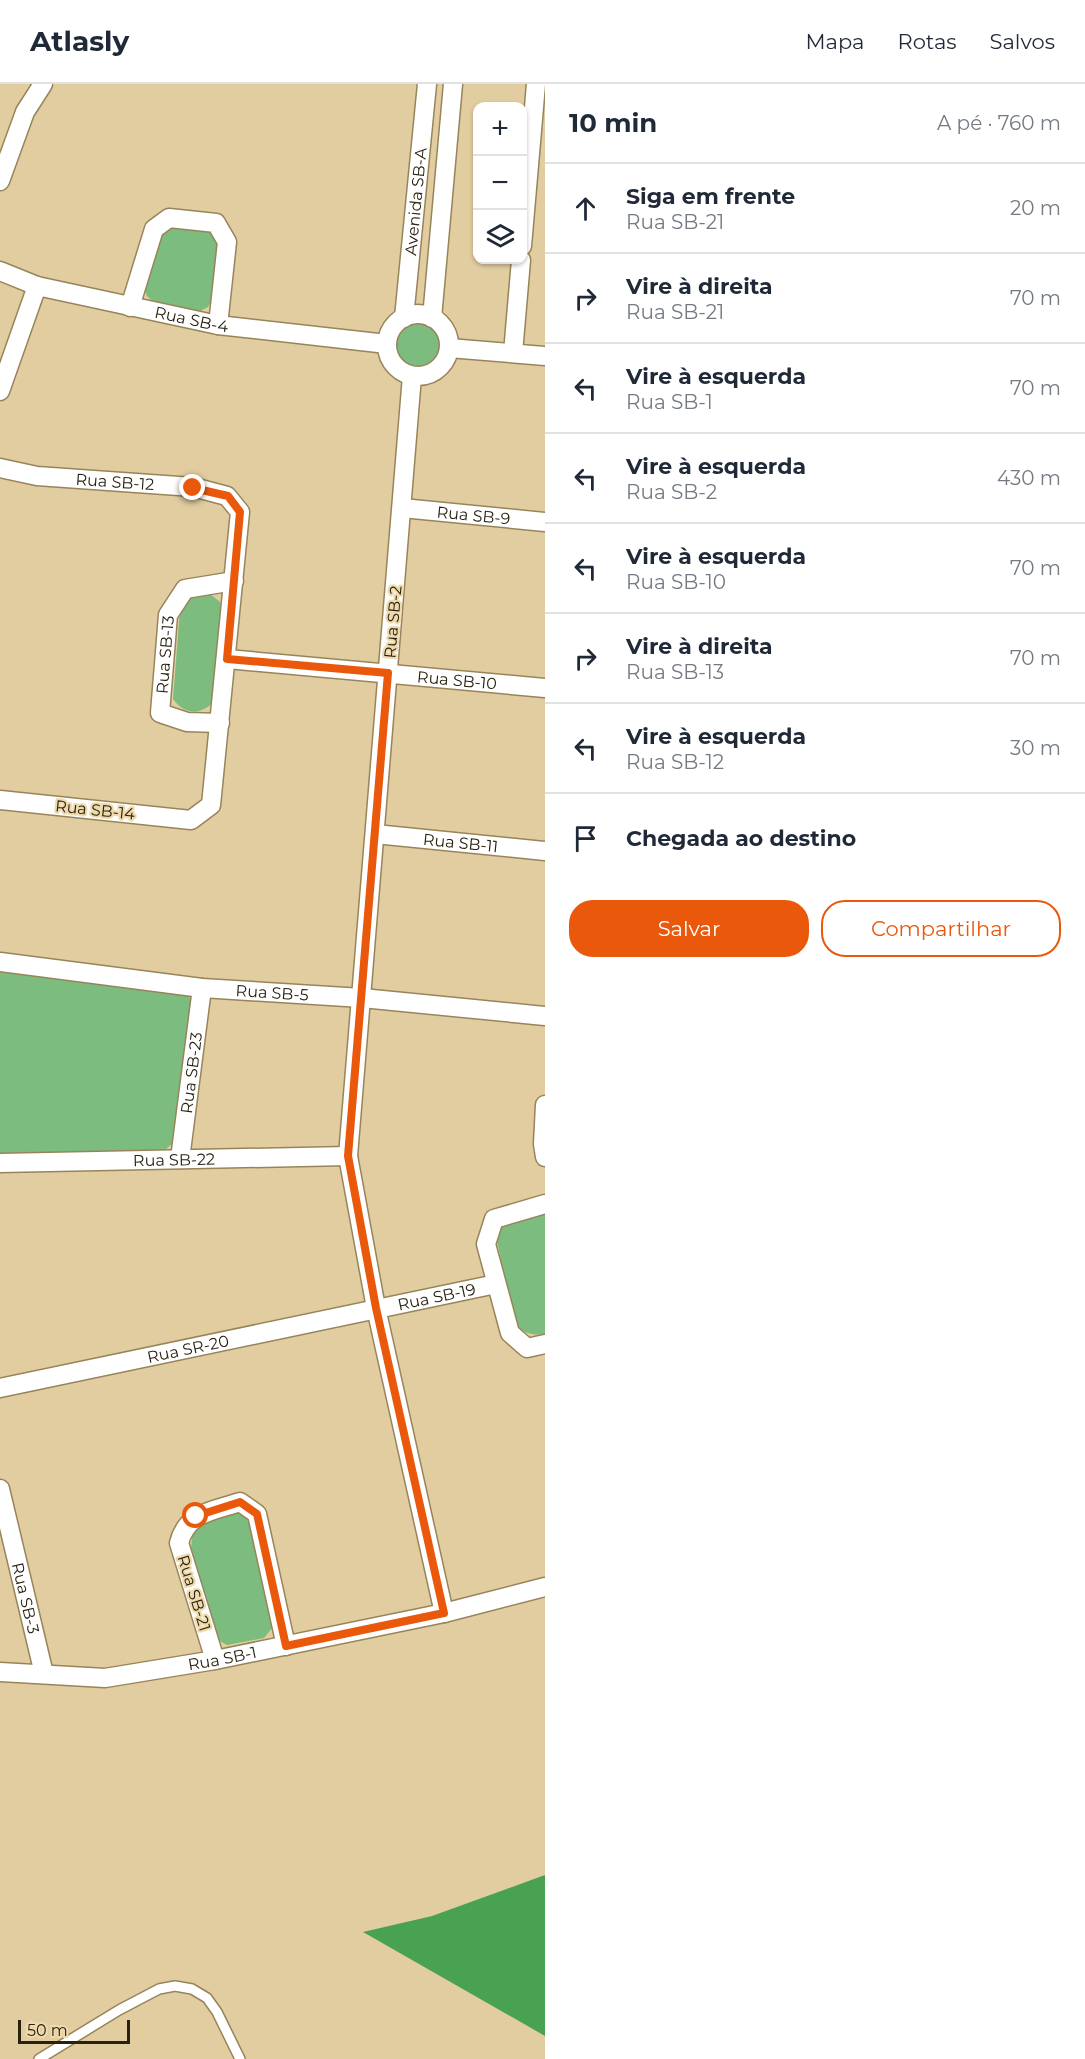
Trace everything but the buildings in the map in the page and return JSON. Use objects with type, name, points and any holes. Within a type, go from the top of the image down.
[{"type":"street","points":[[0,181],[25,112],[43,84]]},
{"type":"street","name":"Avenida SB-A","points":[[404,318],[427,84]]},
{"type":"street","points":[[437,84],[452,84]]},
{"type":"street","name":"Avenida SB-A","points":[[432,318],[452,84]]},
{"type":"street","points":[[525,210],[536,84],[545,85]]},
{"type":"street","points":[[130,307],[154,229],[169,218],[216,223],[227,242],[218,325]]},
{"type":"street","points":[[513,353],[521,264]]},
{"type":"street","name":"Rua SB-4","points":[[0,271],[37,286],[218,325],[387,344]]},
{"type":"street","points":[[0,391],[37,286]]},
{"type":"street","points":[[423,315],[432,318],[445,330],[449,348],[447,358],[433,373],[412,376],[404,373],[391,361],[387,344],[390,333],[395,324],[404,318],[423,315]]},
{"type":"street","points":[[449,348],[545,356]]},
{"type":"street","name":"Rua SB-2","points":[[412,376],[348,1156],[376,1308],[444,1613]]},
{"type":"street","name":"Rua SB-12","points":[[0,468],[37,476],[193,488],[228,496],[240,512],[234,581]]},
{"type":"street","name":"Rua SB-9","points":[[402,508],[545,522]]},
{"type":"street","points":[[220,723],[234,581]]},
{"type":"street","name":"Rua SB-13","points":[[220,723],[187,722],[160,713],[168,615],[185,589],[234,581]]},
{"type":"street","name":"Rua SB-10","points":[[227,659],[545,688]]},
{"type":"street","name":"Rua SB-14","points":[[0,800],[191,820],[211,805],[220,723]]},
{"type":"street","name":"Rua SB-11","points":[[375,834],[545,851]]},
{"type":"street","name":"Rua SB-5","points":[[0,962],[202,988],[362,998],[545,1016]]},
{"type":"street","name":"Rua SB-23","points":[[180,1159],[202,988]]},
{"type":"street","points":[[545,1105],[543,1144],[545,1157]]},
{"type":"street","name":"Rua SB-22","points":[[0,1163],[348,1156]]},
{"type":"street","name":"Rua SB-19","points":[[545,1203],[494,1219],[486,1244],[510,1333],[527,1348],[545,1344]]},
{"type":"street","name":"Rua SB-19","points":[[376,1308],[496,1284]]},
{"type":"street","name":"Rua SR-20","points":[[0,1388],[376,1308]]},
{"type":"street","name":"Rua SB-3","points":[[0,1489],[44,1674]]},
{"type":"street","name":"Rua SB-21","points":[[215,1660],[179,1543],[182,1534],[196,1516],[240,1502],[257,1514],[286,1646]]},
{"type":"street","name":"Rua SB-1","points":[[0,1672],[105,1678],[286,1646],[444,1613],[545,1587]]},
{"type":"lane","points":[[39,2059],[119,2010],[159,1989],[175,1986],[192,1989],[207,1998],[217,2012],[240,2059]]},
{"type":"green space","points":[[209,226],[219,241],[213,298],[208,307],[198,312],[155,303],[147,296],[143,286],[160,235],[165,227]]},
{"type":"green space","points":[[418,322],[434,329],[441,345],[434,361],[418,368],[402,361],[395,345],[402,329]]},
{"type":"green space","points":[[210,594],[222,606],[215,700],[205,709],[194,712],[178,705],[173,699],[180,609],[186,598]]},
{"type":"green space","points":[[0,966],[189,995],[191,1002],[174,1142],[165,1150],[0,1153]]},
{"type":"green space","points":[[545,1213],[545,1334],[536,1335],[524,1331],[514,1322],[497,1234],[504,1223]]},
{"type":"green space","points":[[238,1511],[249,1519],[273,1627],[264,1638],[227,1645],[216,1639],[191,1548],[193,1531],[202,1519]]},
{"type":"green space","points":[[545,1875],[545,2036],[363,1932],[432,1916]]},
{"type":"route","points":[[193,488],[228,496],[240,512],[227,659],[388,673],[348,1156],[376,1308],[444,1613],[286,1646],[257,1514],[240,1502],[196,1516]]}]
